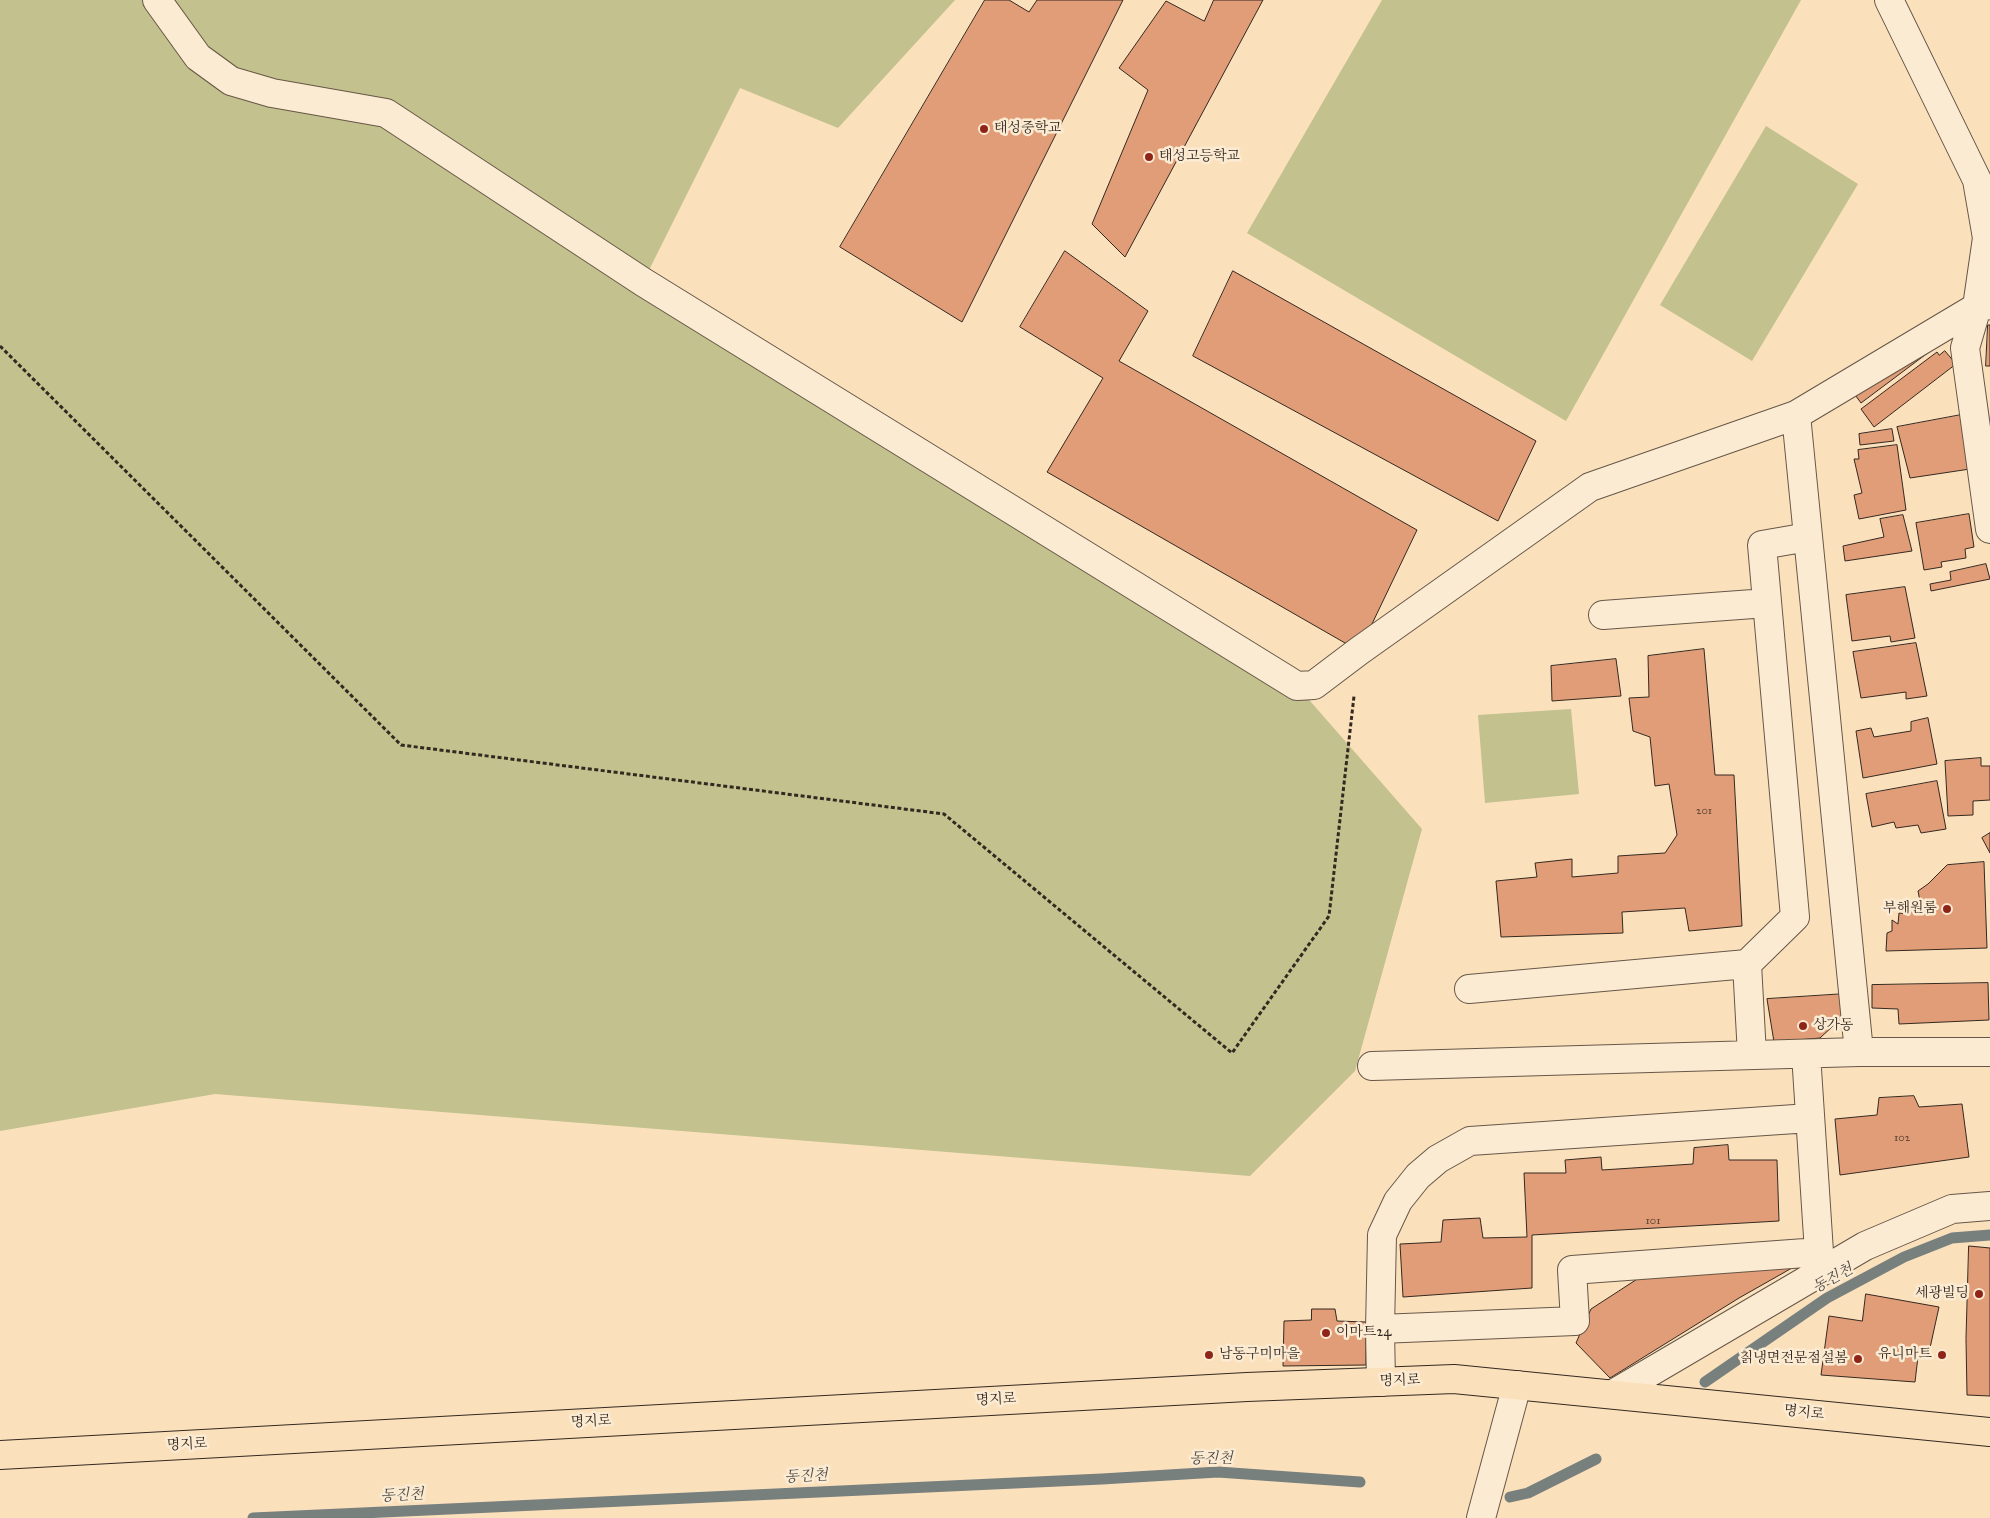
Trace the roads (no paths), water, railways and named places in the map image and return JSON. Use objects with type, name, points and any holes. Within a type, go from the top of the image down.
[{"type":"main road","name":"명지로","points":[[0,1455],[1237,1387],[1454,1379],[1990,1432]]},
{"type":"street","points":[[157,0],[198,57],[231,81],[272,93],[386,113],[643,282],[1297,686],[1314,685],[1359,651],[1590,488],[1796,415],[1983,306]]},
{"type":"street","points":[[1889,0],[1977,180],[1988,238],[1983,306],[1965,348],[1990,529]]},
{"type":"street","points":[[1796,415],[1859,1052]]},
{"type":"street","points":[[1469,989],[1747,964],[1795,917],[1762,544],[1808,537]]},
{"type":"street","points":[[1603,615],[1767,603]]},
{"type":"street","points":[[1747,964],[1752,1055]]},
{"type":"street","points":[[1372,1066],[1859,1052],[1990,1052]]},
{"type":"street","points":[[1380,1329],[1575,1320],[1572,1270],[1819,1252],[1806,1054]]},
{"type":"street","points":[[1381,1382],[1382,1235],[1398,1201],[1418,1176],[1438,1159],[1470,1141],[1810,1118]]},
{"type":"street","points":[[1613,1394],[1866,1246],[1952,1209],[1990,1206]]},
{"type":"street","points":[[1481,1518],[1517,1385]]},
{"type":"waterway","name":"동진천","points":[[1705,1382],[1827,1298],[1904,1257],[1952,1238],[1990,1235]]},
{"type":"waterway","name":"동진천","points":[[1510,1497],[1528,1493],[1596,1459]]},
{"type":"waterway","name":"동진천","points":[[253,1518],[1218,1472],[1360,1482]]},
{"type":"place","name":"태성중학교","points":[[984,129]]},
{"type":"place","name":"태성고등학교","points":[[1149,157]]},
{"type":"place","name":"부해원룸","points":[[1947,909]]},
{"type":"place","name":"상가동","points":[[1803,1026]]},
{"type":"place","name":"세광빌딩","points":[[1979,1294]]},
{"type":"place","name":"이마트24","points":[[1326,1333]]},
{"type":"place","name":"남동구미마을","points":[[1209,1355]]},
{"type":"place","name":"유니마트","points":[[1942,1355]]},
{"type":"place","name":"칡냉면전문점설봄","points":[[1858,1359]]}]
